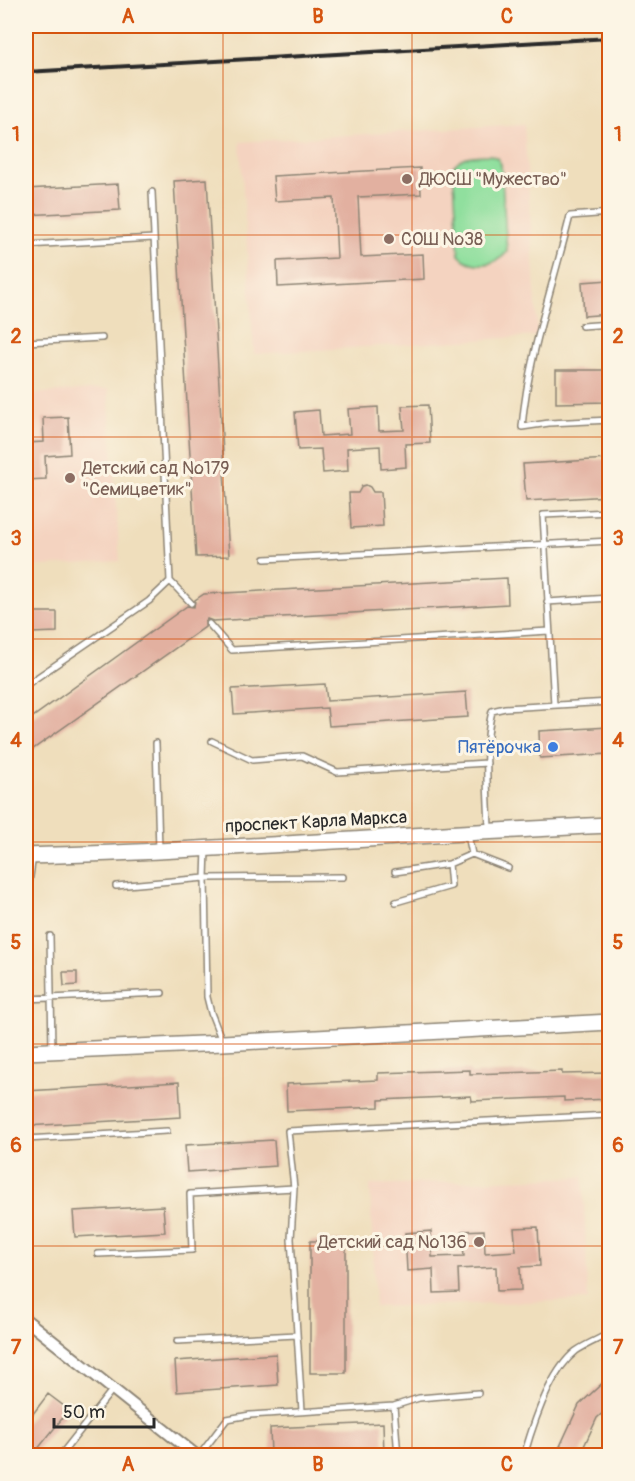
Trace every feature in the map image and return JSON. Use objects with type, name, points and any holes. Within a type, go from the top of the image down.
[{"type":"main road","name":"проспект Карла Маркса","points":[[28,852],[159,852],[609,825]]},
{"type":"main road","points":[[26,1052],[609,1022]]},
{"type":"street","points":[[26,1320],[198,1455]]},
{"type":"lane","points":[[152,192],[170,581],[191,603]]},
{"type":"lane","points":[[609,213],[570,216],[537,347],[522,427],[549,423],[609,420]]},
{"type":"lane","points":[[26,245],[154,238]]},
{"type":"lane","points":[[582,326],[609,324]]},
{"type":"lane","points":[[26,342],[102,338]]},
{"type":"lane","points":[[554,705],[543,515],[609,512]]},
{"type":"lane","points":[[265,559],[609,541]]},
{"type":"lane","points":[[26,685],[149,601],[170,581]]},
{"type":"lane","points":[[547,602],[609,598]]},
{"type":"lane","points":[[209,624],[232,650],[549,631]]},
{"type":"lane","points":[[489,831],[487,763],[492,711],[506,708],[609,702]]},
{"type":"lane","points":[[212,741],[252,760],[302,756],[337,772],[487,763]]},
{"type":"lane","points":[[156,743],[159,852]]},
{"type":"lane","points":[[468,833],[472,854]]},
{"type":"lane","points":[[206,848],[207,997],[223,1043]]},
{"type":"lane","points":[[26,899],[28,852]]},
{"type":"lane","points":[[395,872],[449,864],[472,854],[508,868]]},
{"type":"lane","points":[[396,902],[451,886],[449,864]]},
{"type":"lane","points":[[116,886],[205,878],[343,877]]},
{"type":"lane","points":[[50,936],[52,1050]]},
{"type":"lane","points":[[26,999],[162,993]]},
{"type":"lane","points":[[303,1411],[291,1239],[294,1188],[288,1131],[609,1115]]},
{"type":"lane","points":[[26,1139],[168,1131]]},
{"type":"lane","points":[[98,1254],[192,1250],[190,1194],[294,1188]]},
{"type":"lane","points":[[525,1455],[540,1409],[554,1377],[575,1352],[609,1333]]},
{"type":"lane","points":[[177,1341],[297,1335]]},
{"type":"lane","points":[[60,1455],[113,1389]]},
{"type":"lane","points":[[198,1455],[227,1419],[250,1414],[394,1406],[419,1398],[478,1394]]},
{"type":"lane","points":[[394,1406],[398,1455]]},
{"type":"shaded area","name":"СОШ №38","points":[[524,124],[538,336],[254,354],[240,142]]},
{"type":"shaded area","name":"Детский сад №179 \"Семицветик\"","points":[[108,389],[120,561],[26,567],[26,394]]},
{"type":"shaded area","name":"Детский сад №136","points":[[583,1177],[588,1300],[375,1307],[370,1185]]},
{"type":"green space","points":[[490,155],[497,158],[501,164],[507,252],[490,263],[477,264],[459,255],[453,167],[465,158]]},
{"type":"building","points":[[420,168],[421,194],[358,197],[361,257],[423,254],[424,279],[278,287],[277,261],[337,258],[334,198],[275,201],[273,176]]},
{"type":"building","points":[[207,179],[229,556],[196,557],[174,181]]},
{"type":"building","points":[[118,184],[120,210],[26,215],[26,189]]},
{"type":"building","points":[[609,280],[609,314],[584,316],[582,282]]},
{"type":"building","points":[[556,370],[609,370],[609,402],[556,403]]},
{"type":"building","points":[[428,405],[430,443],[405,444],[406,467],[381,469],[380,446],[347,448],[348,471],[323,473],[321,449],[298,450],[295,412],[319,410],[321,436],[350,434],[348,409],[378,407],[379,431],[404,430],[402,406]]},
{"type":"building","points":[[68,417],[70,454],[45,456],[46,479],[26,480],[26,443],[44,442],[43,418]]},
{"type":"building","points":[[609,459],[609,496],[526,501],[523,464]]},
{"type":"building","points":[[366,485],[373,492],[381,492],[383,526],[351,528],[349,493],[358,493],[362,486]]},
{"type":"building","points":[[507,578],[508,604],[213,621],[207,619],[205,627],[26,754],[26,722],[187,606],[194,607],[195,600],[204,594]]},
{"type":"building","points":[[29,612],[57,612],[57,632],[30,633]]},
{"type":"building","points":[[325,684],[327,701],[466,692],[468,717],[329,726],[327,708],[234,714],[232,689]]},
{"type":"building","points":[[609,727],[609,754],[540,758],[539,731]]},
{"type":"building","points":[[63,972],[77,972],[77,985],[64,986]]},
{"type":"building","points":[[470,1070],[470,1074],[562,1071],[562,1074],[609,1073],[609,1099],[564,1101],[564,1097],[472,1101],[471,1096],[379,1100],[379,1107],[287,1111],[286,1084],[378,1080],[378,1073]]},
{"type":"building","points":[[179,1082],[181,1117],[26,1126],[26,1091]]},
{"type":"building","points":[[274,1140],[276,1166],[187,1172],[185,1145]]},
{"type":"building","points":[[163,1206],[165,1232],[75,1237],[73,1211]]},
{"type":"building","points":[[538,1227],[540,1266],[520,1267],[521,1290],[497,1291],[496,1267],[458,1269],[459,1292],[434,1293],[433,1269],[407,1271],[405,1233],[431,1231],[432,1257],[464,1256],[462,1231],[484,1230],[485,1253],[516,1251],[514,1228]]},
{"type":"building","points":[[310,1241],[346,1241],[346,1373],[310,1373]]},
{"type":"building","points":[[276,1354],[278,1385],[177,1392],[175,1361]]},
{"type":"building","points":[[609,1377],[609,1407],[597,1418],[580,1455],[556,1455],[579,1405]]},
{"type":"building","points":[[48,1394],[69,1410],[33,1455],[26,1455],[26,1423]]},
{"type":"building","points":[[383,1423],[384,1455],[271,1455],[270,1428]]},
{"type":"railway","points":[[26,72],[610,38]]},
{"type":"place","name":"ДЮСШ \"Мужество\"","points":[[407,179]]},
{"type":"place","name":"СОШ №38","points":[[389,239]]},
{"type":"place","name":"Детский сад №179 \"Семицветик\"","points":[[70,478]]},
{"type":"place","name":"Пятёрочка","points":[[553,747]]},
{"type":"place","name":"Детский сад №136","points":[[479,1242]]}]
